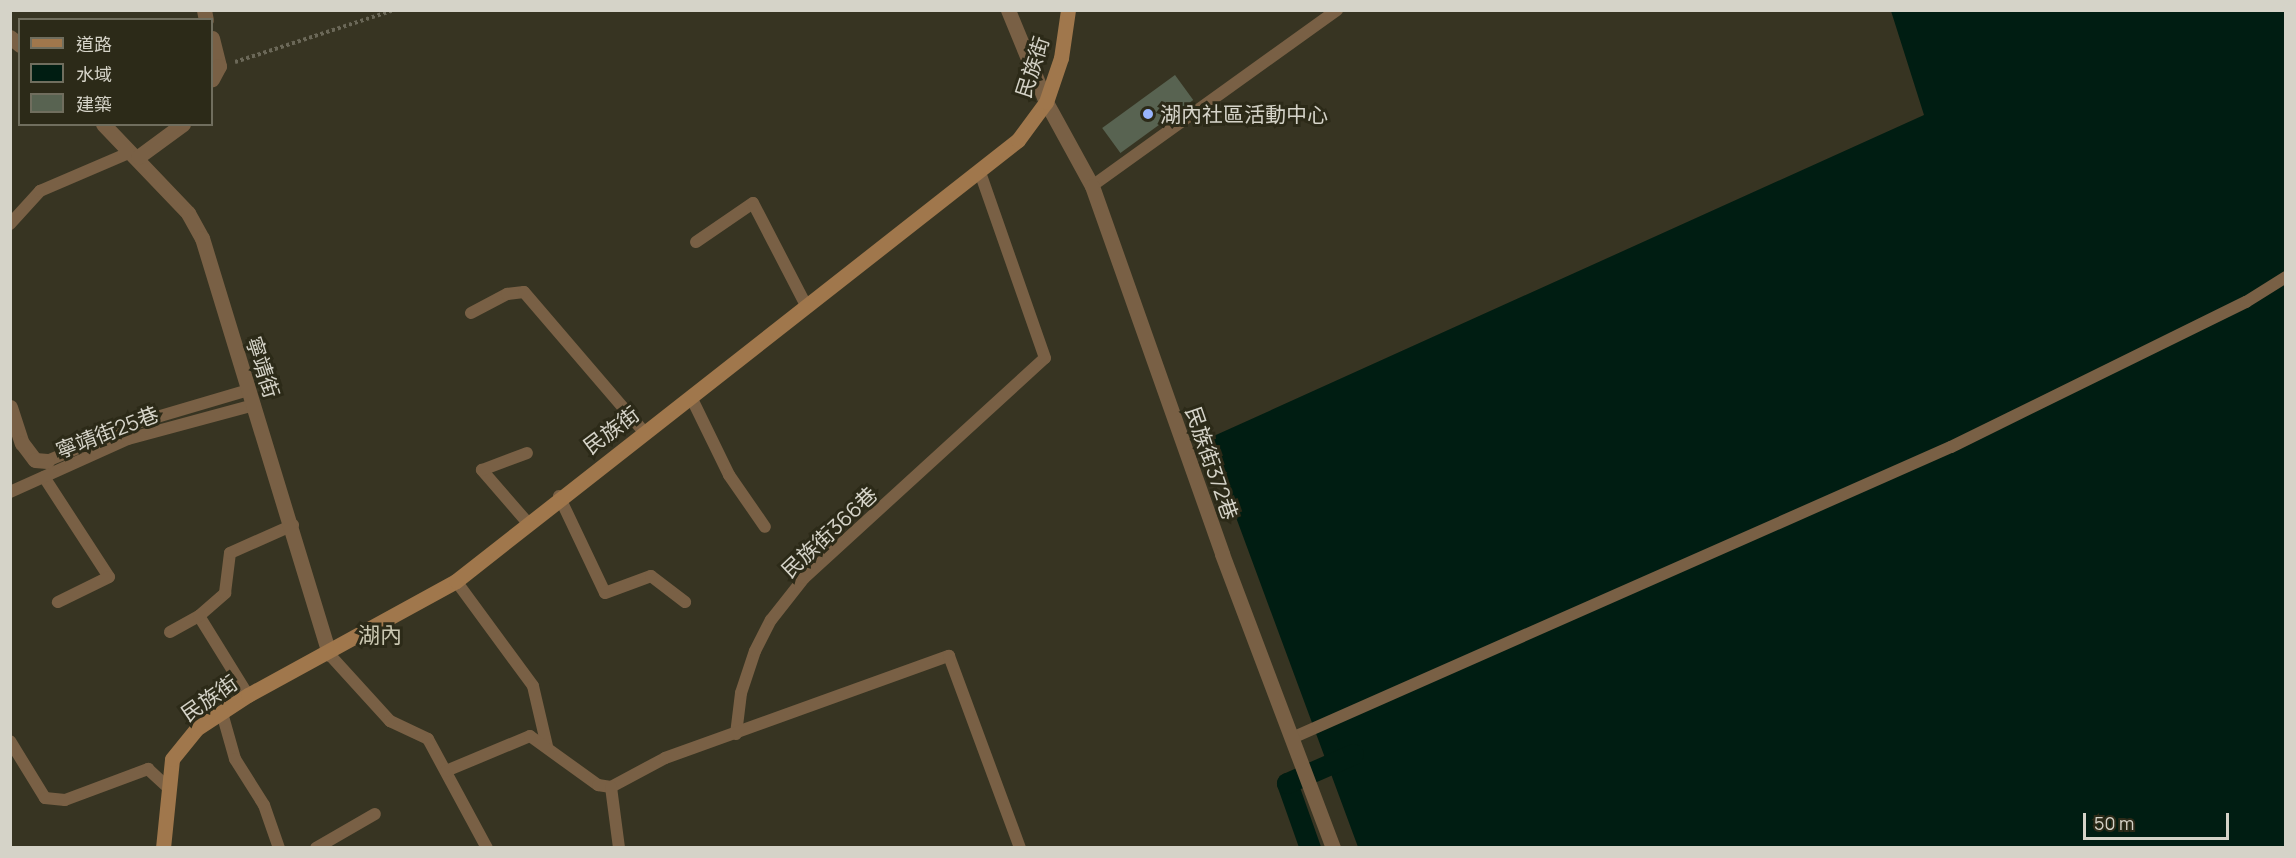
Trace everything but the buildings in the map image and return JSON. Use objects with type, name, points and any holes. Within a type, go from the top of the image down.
[{"type":"street","name":"民族街372巷","points":[[1008,10],[1046,102],[1092,186],[1334,848]]},
{"type":"street","name":"民族街","points":[[163,848],[168,788],[179,747],[222,712],[248,695],[329,654],[456,581],[559,496],[691,397],[980,172],[1018,140],[1046,102],[1061,58],[1068,10]]},
{"type":"street","points":[[213,49],[215,72]]},
{"type":"street","name":"寧靖街","points":[[105,126],[135,154],[202,238],[293,525],[329,654]]},
{"type":"street","points":[[135,154],[180,126]]},
{"type":"street","points":[[10,406],[22,443],[35,460],[47,461]]},
{"type":"lane","points":[[1092,186],[1337,10]]},
{"type":"lane","points":[[10,224],[40,191],[135,154]]},
{"type":"lane","name":"民族街366巷","points":[[736,734],[741,693],[755,651],[771,620],[804,578],[1045,358],[980,172]]},
{"type":"lane","points":[[696,242],[753,203],[807,307]]},
{"type":"lane","points":[[1295,745],[1951,447],[2246,302],[2286,277]]},
{"type":"lane","points":[[471,314],[507,294],[524,292],[644,432]]},
{"type":"lane","points":[[47,461],[140,422],[249,390]]},
{"type":"lane","points":[[691,397],[729,475],[765,527]]},
{"type":"lane","name":"寧靖街25巷","points":[[10,492],[128,439],[254,405]]},
{"type":"lane","points":[[526,522],[482,470],[527,453]]},
{"type":"lane","points":[[44,477],[109,577],[58,602]]},
{"type":"lane","points":[[559,496],[605,594],[651,576],[685,602]]},
{"type":"lane","points":[[170,632],[199,616],[229,586],[230,553],[293,525]]},
{"type":"lane","points":[[456,581],[533,686],[546,746]]},
{"type":"lane","points":[[199,616],[248,695]]},
{"type":"lane","points":[[329,654],[390,721],[428,739],[487,848]]},
{"type":"lane","points":[[446,771],[530,736],[598,785],[611,788],[665,758],[949,656],[1020,848]]},
{"type":"lane","points":[[222,712],[235,759],[264,805],[279,848]]},
{"type":"lane","points":[[10,741],[45,798],[64,800],[148,769],[168,788]]},
{"type":"lane","points":[[611,788],[619,848]]},
{"type":"lane","points":[[316,848],[375,814]]},
{"type":"path","points":[[215,72],[394,10]]},
{"type":"water","points":[[1891,11],[2285,11],[2285,847],[1358,847],[1207,439],[1924,115]]},
{"type":"waterway","points":[[1310,848],[1287,783],[1353,754]]},
{"type":"place","name":"湖內社區活動中心","points":[[1148,114]]},
{"type":"district","name":"湖內","points":[[380,636]]}]
